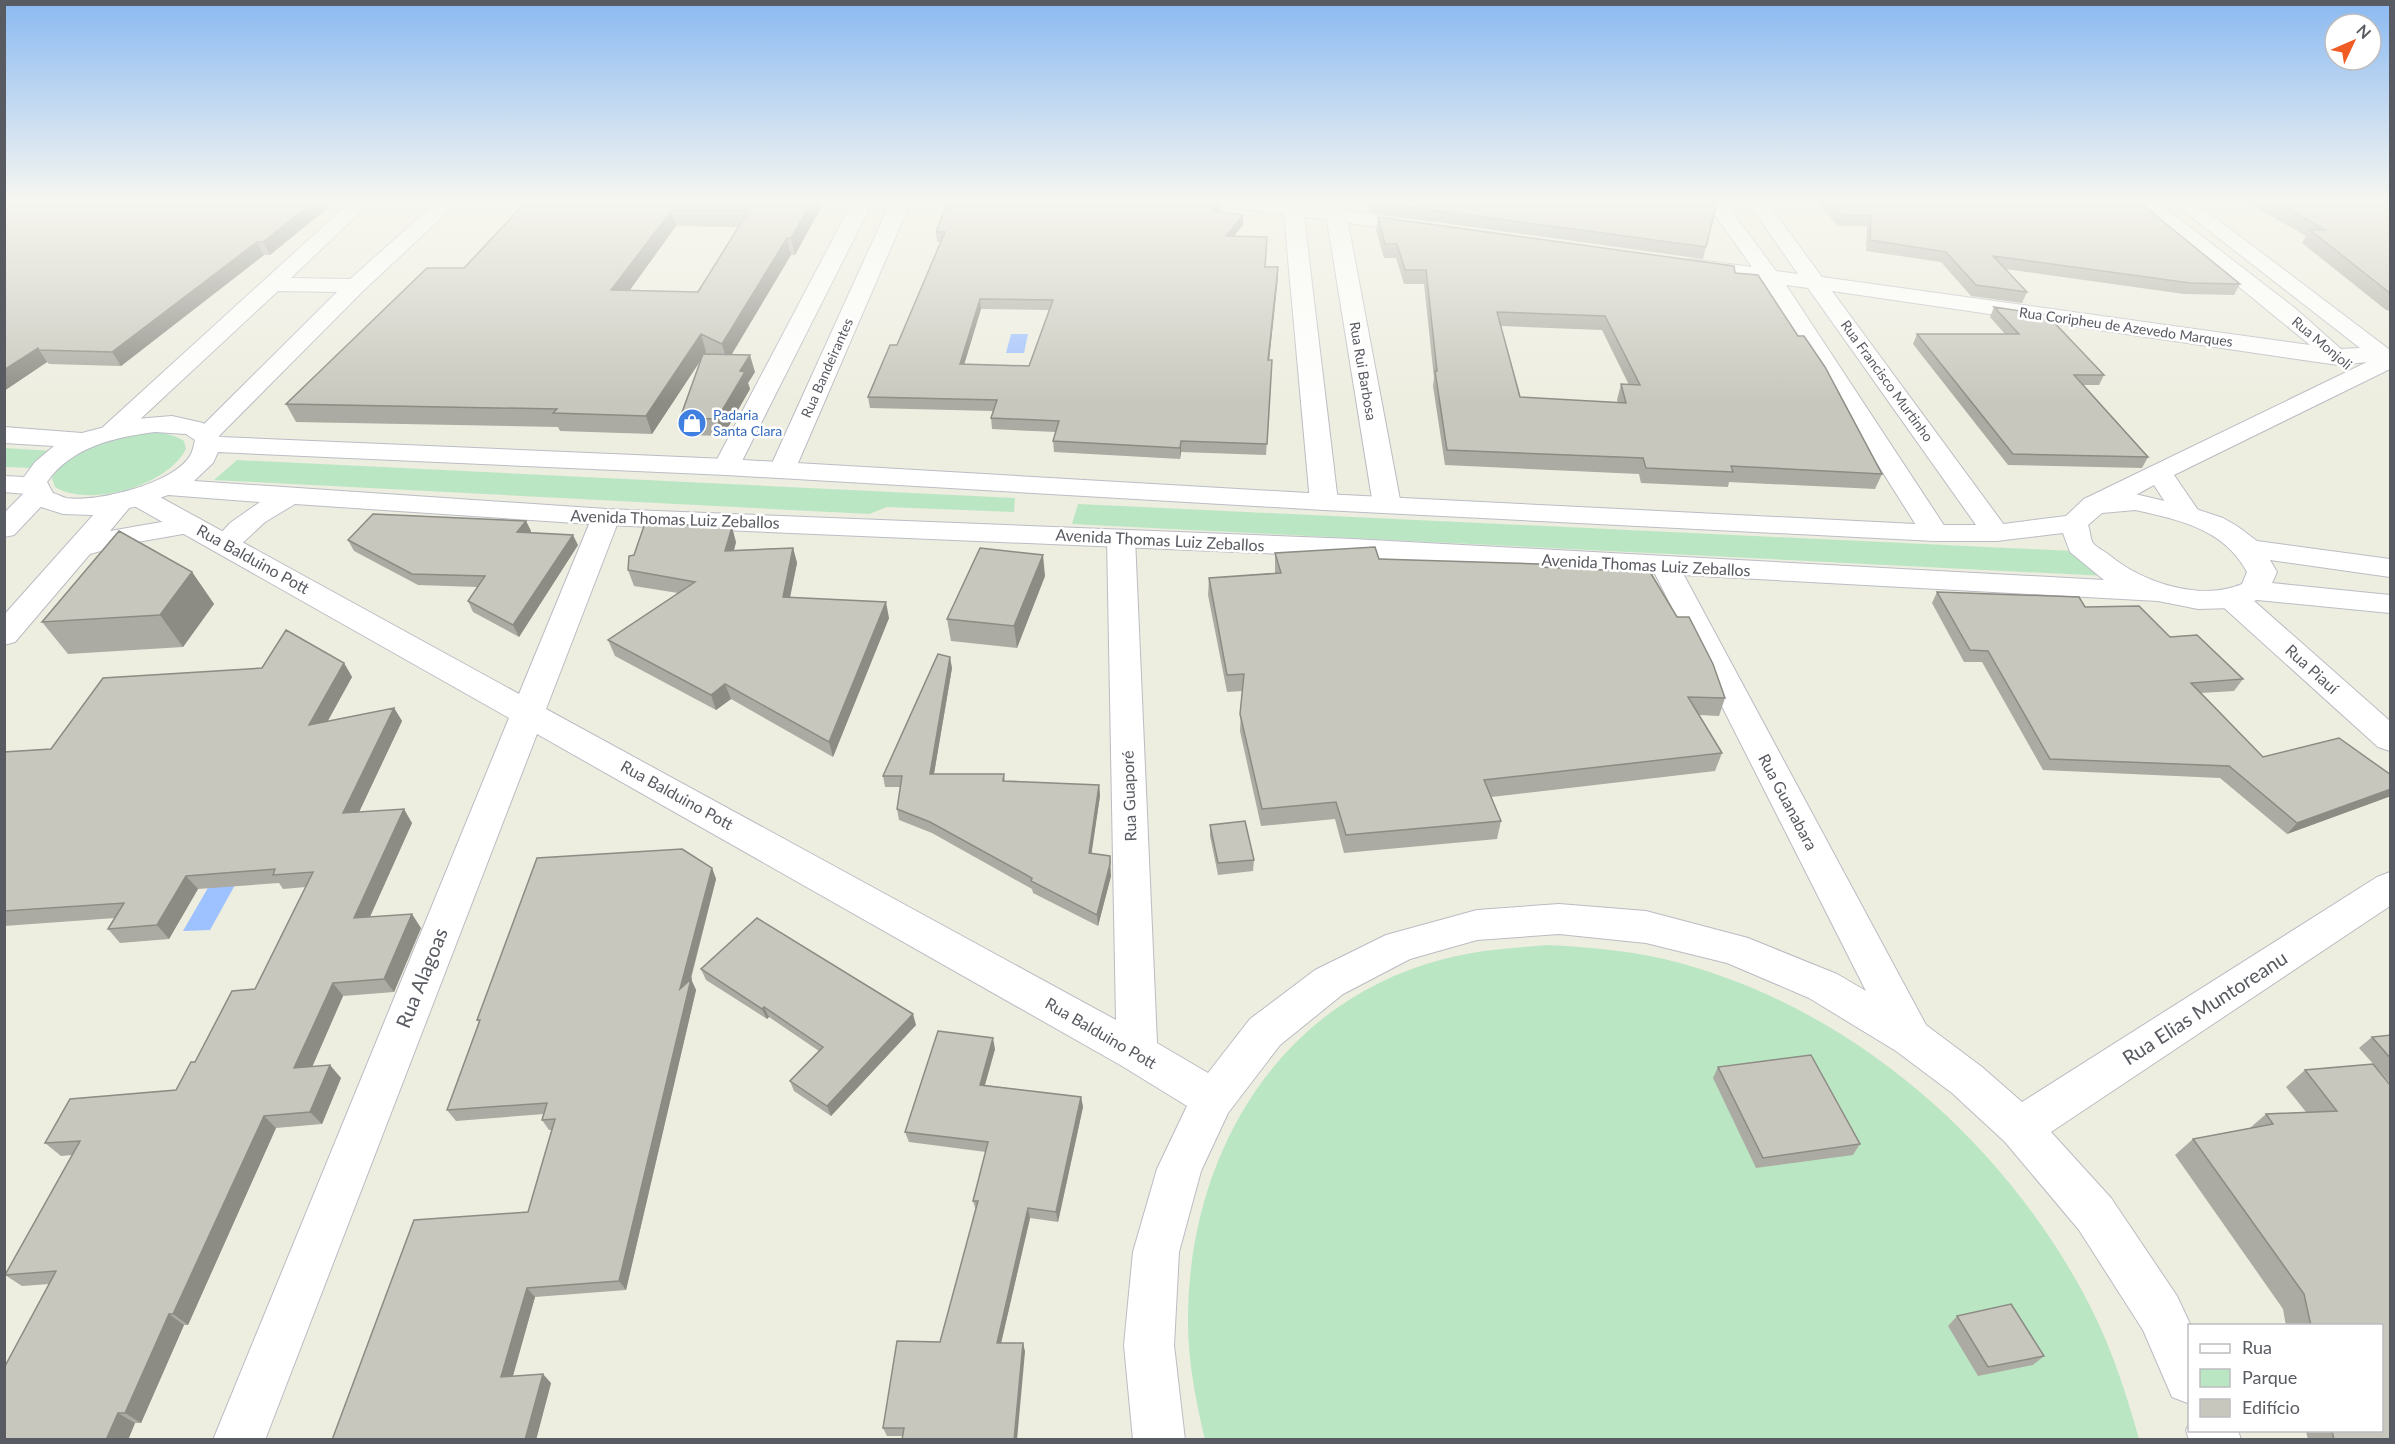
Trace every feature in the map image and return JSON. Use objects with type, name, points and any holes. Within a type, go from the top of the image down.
[{"type":"street","points":[[112,432],[289,268]]},
{"type":"street","points":[[4,635],[79,548],[141,495],[182,477],[201,462],[208,439],[374,268]]},
{"type":"street","name":"Rua Bandeirantes","points":[[782,470],[789,396],[832,268]]},
{"type":"street","name":"Rua Bandeirantes","points":[[726,467],[789,396],[869,268]]},
{"type":"street","name":"Rua Rui Barbosa","points":[[1311,268],[1387,505]]},
{"type":"street","name":"Rua Rui Barbosa","points":[[1324,502],[1333,268]]},
{"type":"street","name":"Rua Coripheu de Azevedo Marques","points":[[1737,268],[1770,277],[1816,284],[1976,296]]},
{"type":"street","points":[[1763,268],[1935,533]]},
{"type":"street","name":"Rua Francisco Murtinho","points":[[1805,268],[1996,533]]},
{"type":"street","name":"Rua Coripheu de Azevedo Marques","points":[[1840,268],[1976,296],[2193,327],[2336,356],[2387,358]]},
{"type":"street","name":"Rua Monjoli","points":[[2229,268],[2359,373]]},
{"type":"street","name":"Rua Monjoli","points":[[2269,268],[2387,358]]},
{"type":"street","points":[[272,284],[355,286]]},
{"type":"street","name":"Rua Coripheu de Azevedo Marques","points":[[2193,327],[2360,338]]},
{"type":"street","points":[[1816,348],[1865,351]]},
{"type":"street","points":[[2084,514],[2159,472],[2387,358]]},
{"type":"street","points":[[4,529],[36,491],[36,479],[46,465],[64,452],[112,432],[144,425],[172,424],[194,428],[208,439],[1324,502],[1935,533],[1996,533],[2135,502],[2186,513],[2222,529],[2249,549],[2262,572],[2243,595]]},
{"type":"street","points":[[4,435],[87,441]]},
{"type":"street","points":[[2159,472],[2186,513]]},
{"type":"street","name":"Avenida Thomas Luiz Zeballos","points":[[4,484],[36,491],[50,503],[70,507],[96,506],[141,495],[290,496],[606,517],[1353,548],[2158,592]]},
{"type":"street","points":[[931,529],[992,524],[1014,517],[1030,509],[1039,498],[1043,486]]},
{"type":"street","name":"Rua Balduino Pott","points":[[141,495],[190,525],[1137,1053],[1213,1099]]},
{"type":"street","points":[[225,544],[258,513],[290,496]]},
{"type":"street","points":[[2084,514],[2080,546],[2111,572],[2158,592],[2198,600],[2243,595],[2391,604]]},
{"type":"street","name":"Rua Alagoas","points":[[239,1440],[606,517]]},
{"type":"street","points":[[79,548],[123,536],[190,525]]},
{"type":"street","name":"Rua Guaporé","points":[[1121,538],[1137,1053]]},
{"type":"street","points":[[2249,549],[2391,568]]},
{"type":"street","name":"Rua Guanabara","points":[[1665,566],[1911,1038]]},
{"type":"street","name":"Rua Piauí","points":[[2243,595],[2391,739]]},
{"type":"street","name":"Rua Elias Muntoreanu","points":[[2020,1128],[2391,887]]},
{"type":"street","points":[[1160,1440],[1149,1345],[1156,1252],[1179,1169],[1213,1099],[1266,1032],[1329,982],[1400,946],[1477,925],[1570,920],[1646,927],[1734,949],[1823,986],[1911,1038],[1966,1080],[2020,1128],[2095,1214],[2160,1313],[2188,1375]]},
{"type":"green space","points":[[145,432],[175,436],[184,441],[186,449],[162,474],[126,490],[107,494],[70,493],[55,487],[52,478],[69,458],[80,451],[106,441]]},
{"type":"green space","points":[[4,448],[54,451],[31,468],[5,467]]},
{"type":"green space","points":[[237,460],[1015,498],[1014,512],[887,507],[869,514],[214,480]]},
{"type":"green space","points":[[1078,504],[2073,551],[2106,576],[1072,524]]},
{"type":"green space","points":[[1547,945],[1606,949],[1649,956],[1732,980],[1797,1009],[1858,1045],[1916,1089],[1969,1138],[2016,1192],[2058,1250],[2093,1312],[2107,1343],[2139,1439],[1205,1440],[1189,1352],[1188,1323],[1192,1262],[1204,1203],[1224,1147],[1253,1095],[1289,1050],[1333,1011],[1385,980],[1457,956]]},
{"type":"water","points":[[1011,334],[1028,334],[1024,353],[1006,353]]},
{"type":"water","points":[[235,885],[210,930],[183,931],[209,886]]},
{"type":"building","points":[[4,268],[222,268],[112,352],[39,350],[38,348],[4,370]]},
{"type":"building","points":[[427,268],[627,268],[611,290],[698,292],[713,268],[768,268],[722,344],[701,334],[646,416],[553,413],[557,409],[286,404]]},
{"type":"building","points":[[930,268],[1278,268],[1268,360],[1272,360],[1267,444],[1181,441],[1180,448],[1053,441],[1059,421],[991,418],[997,400],[868,397],[890,345],[897,345]],"holes":[[[980,299],[1053,300],[1029,366],[960,364]]]},
{"type":"building","points":[[1734,268],[1735,273],[1758,275],[1798,336],[1804,336],[1825,367],[1882,474],[1731,466],[1733,472],[1646,468],[1643,458],[1447,450],[1435,371],[1437,371],[1426,270],[1405,270]],"holes":[[[1497,312],[1605,316],[1640,385],[1621,384],[1626,403],[1520,397]]]},
{"type":"building","points":[[1961,268],[2005,268],[2027,292],[1976,285]]},
{"type":"building","points":[[2083,268],[2221,268],[2240,284],[2190,283]]},
{"type":"building","points":[[2359,268],[2391,268],[2391,294]]},
{"type":"building","points":[[1994,307],[2047,315],[2104,375],[2074,375],[2148,457],[2013,454],[1917,334],[2019,334]]},
{"type":"building","points":[[703,354],[750,355],[740,371],[745,372],[717,419],[680,418]]},
{"type":"building","points":[[373,514],[526,521],[517,532],[573,535],[513,625],[468,601],[485,576],[412,574],[348,540]]},
{"type":"building","points":[[645,523],[732,527],[725,551],[793,548],[783,597],[886,602],[829,742],[725,684],[711,695],[608,640],[695,582],[628,570],[629,556],[634,555]]},
{"type":"building","points":[[119,531],[192,572],[160,615],[42,622]]},
{"type":"building","points":[[1375,547],[1379,559],[1539,564],[1540,567],[1650,572],[1677,617],[1689,617],[1713,664],[1725,698],[1688,697],[1722,753],[1484,780],[1501,821],[1346,835],[1336,802],[1262,809],[1240,714],[1244,674],[1227,675],[1209,578],[1281,573],[1275,553]]},
{"type":"building","points":[[980,548],[1043,555],[1014,626],[947,619]]},
{"type":"building","points":[[1937,592],[2079,597],[2085,607],[2139,606],[2170,637],[2197,635],[2243,679],[2191,683],[2263,757],[2339,738],[2391,775],[2391,789],[2297,823],[2229,766],[2050,759],[1988,651],[1970,650]]},
{"type":"building","points":[[286,630],[344,663],[309,725],[394,708],[343,813],[404,809],[354,918],[412,914],[384,979],[333,983],[294,1068],[330,1065],[310,1112],[264,1116],[173,1314],[169,1314],[125,1413],[118,1413],[106,1440],[4,1440],[4,1368],[56,1271],[5,1275],[80,1141],[45,1143],[70,1099],[176,1090],[191,1062],[195,1062],[232,991],[255,989],[313,872],[273,875],[275,869],[186,876],[157,925],[108,929],[124,903],[4,911],[4,752],[51,749],[103,678],[262,668]]},
{"type":"building","points":[[938,654],[950,657],[930,774],[1004,774],[1003,781],[1099,785],[1089,853],[1110,856],[1110,864],[1097,915],[1031,881],[1032,878],[930,822],[897,809],[902,776],[883,776]]},
{"type":"building","points":[[1245,821],[1254,860],[1218,863],[1210,825]]},
{"type":"building","points":[[682,849],[712,868],[680,989],[691,979],[619,1281],[527,1288],[501,1377],[543,1374],[525,1440],[332,1440],[414,1220],[528,1212],[555,1119],[542,1120],[547,1103],[447,1110],[480,1020],[477,1020],[537,858]]},
{"type":"building","points":[[757,918],[913,1014],[827,1106],[790,1081],[823,1047],[764,1007],[762,1009],[701,969]]},
{"type":"building","points":[[938,1031],[993,1038],[980,1085],[1081,1097],[1056,1212],[1028,1208],[997,1343],[1023,1343],[1014,1440],[902,1440],[904,1428],[883,1428],[897,1341],[940,1342],[978,1201],[973,1201],[988,1142],[905,1132]]},
{"type":"building","points":[[2391,1035],[2391,1059],[2372,1037]]},
{"type":"building","points":[[1811,1055],[1860,1144],[1763,1158],[1718,1067]]},
{"type":"building","points":[[2373,1064],[2391,1086],[2391,1440],[2334,1440],[2332,1432],[2383,1432],[2383,1324],[2311,1324],[2304,1294],[2193,1139],[2273,1124],[2266,1114],[2337,1111],[2305,1070]]},
{"type":"building","points":[[2011,1304],[2044,1356],[1988,1367],[1957,1316]]},
{"type":"place","name":"Padaria Santa Clara","points":[[692,423]]}]
